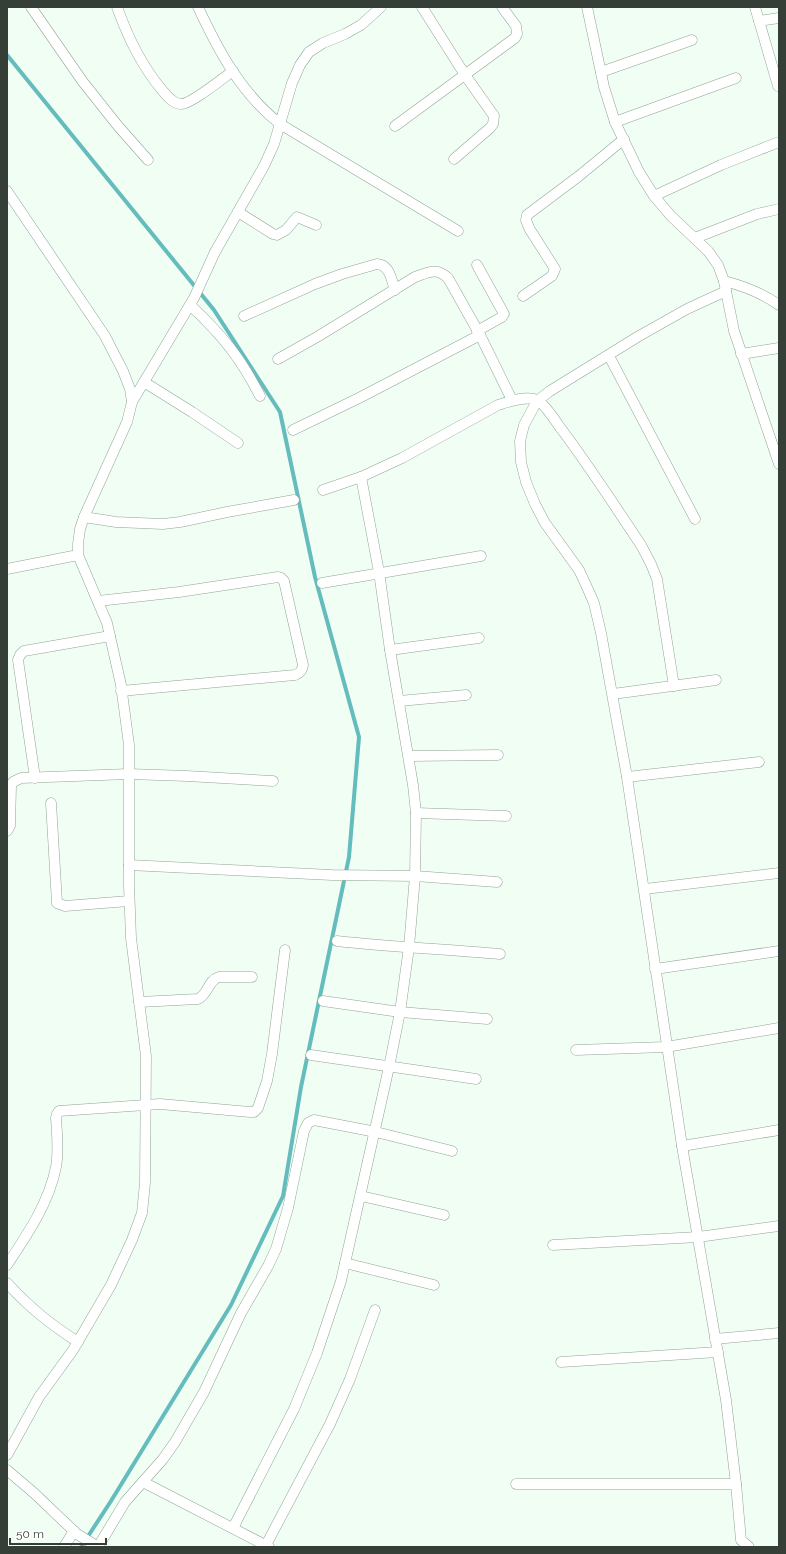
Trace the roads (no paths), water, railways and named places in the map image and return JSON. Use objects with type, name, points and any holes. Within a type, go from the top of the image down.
[{"type":"street","points":[[31,7],[83,82],[118,126],[148,160]]},
{"type":"street","points":[[117,7],[126,34],[139,60],[152,79],[169,99],[176,103],[183,104],[192,101],[233,71]]},
{"type":"street","points":[[198,7],[208,28],[233,71],[248,94],[263,110],[280,124],[458,231]]},
{"type":"street","points":[[7,1455],[39,1397],[78,1342],[111,1285],[132,1240],[142,1213],[145,1182],[146,1056],[131,938],[129,901],[129,745],[122,691],[107,623],[78,555],[79,536],[84,517],[127,422],[132,402],[192,302],[215,252],[264,166],[274,144],[292,83],[300,65],[309,52],[323,43],[345,34],[361,25],[381,7]]},
{"type":"street","points":[[422,7],[465,75],[494,116],[494,120],[490,128],[454,158]]},
{"type":"street","points":[[396,126],[515,38],[517,34],[516,26],[502,7]]},
{"type":"street","points":[[587,7],[604,87],[615,122],[639,172],[654,196],[671,216],[708,251],[718,265],[724,281],[731,318],[741,354],[779,464]]},
{"type":"street","points":[[755,7],[778,86]]},
{"type":"street","points":[[759,21],[779,18]]},
{"type":"street","points":[[601,72],[692,40]]},
{"type":"street","points":[[615,122],[736,78]]},
{"type":"street","points":[[522,296],[552,276],[554,272],[554,269],[529,228],[526,220],[527,215],[580,176],[624,139]]},
{"type":"street","points":[[654,196],[721,165],[779,142]]},
{"type":"street","points":[[7,191],[105,336],[124,371],[130,389],[132,402]]},
{"type":"street","points":[[695,238],[757,214],[776,210]]},
{"type":"street","points":[[238,212],[277,235],[286,230],[297,218],[316,225]]},
{"type":"street","points":[[244,316],[315,284],[342,274],[377,264],[383,265],[387,269],[395,290]]},
{"type":"street","points":[[293,430],[360,398],[478,333],[502,317],[504,314],[477,265]]},
{"type":"street","points":[[278,359],[415,277],[437,271],[448,278],[512,400]]},
{"type":"street","points":[[724,281],[757,292],[768,297],[779,305]]},
{"type":"street","points":[[726,291],[687,309],[639,336],[537,400],[524,425],[520,441],[521,462],[526,482],[535,504],[545,523],[579,570],[594,603],[599,625],[613,694],[627,777],[645,889],[666,1047],[726,1400],[741,1540],[749,1547]]},
{"type":"street","points":[[192,302],[231,347],[248,372],[260,396]]},
{"type":"street","points":[[741,354],[775,349]]},
{"type":"street","points":[[609,356],[695,519]]},
{"type":"street","points":[[144,382],[238,443]]},
{"type":"street","points":[[323,490],[361,477],[402,458],[498,405],[512,400],[537,400],[552,416],[570,440],[641,545],[651,564],[657,579],[674,686]]},
{"type":"street","points":[[233,1528],[294,1408],[318,1353],[345,1263],[376,1132],[400,1012],[409,947],[415,876],[416,813],[409,756],[390,650],[379,572],[361,477]]},
{"type":"street","points":[[84,517],[116,522],[163,524],[294,500]]},
{"type":"street","points":[[7,569],[78,555]]},
{"type":"street","points":[[322,582],[481,556]]},
{"type":"street","points":[[98,601],[179,592],[278,577],[284,581],[303,665],[300,673],[295,675],[122,691]]},
{"type":"street","points":[[35,778],[18,660],[20,654],[24,651],[110,636]]},
{"type":"street","points":[[390,650],[479,638]]},
{"type":"street","points":[[613,694],[716,680]]},
{"type":"street","points":[[399,701],[466,695]]},
{"type":"street","points":[[409,756],[498,755]]},
{"type":"street","points":[[627,777],[759,762]]},
{"type":"street","points":[[7,831],[10,826],[12,782],[21,778],[130,774],[273,781]]},
{"type":"street","points":[[51,803],[57,903],[65,906],[129,901]]},
{"type":"street","points":[[416,813],[506,816]]},
{"type":"street","points":[[129,865],[332,876],[415,876],[497,882]]},
{"type":"street","points":[[645,889],[779,873]]},
{"type":"street","points":[[337,941],[390,947],[409,947],[500,954]]},
{"type":"street","points":[[7,1265],[40,1213],[50,1190],[57,1159],[57,1114],[62,1110],[160,1104],[250,1112],[254,1112],[258,1108],[267,1081],[272,1054],[285,950]]},
{"type":"street","points":[[656,969],[779,950]]},
{"type":"street","points":[[140,1002],[198,999],[204,994],[211,981],[215,978],[252,977]]},
{"type":"street","points":[[323,1001],[400,1012],[487,1019]]},
{"type":"street","points":[[576,1050],[666,1047],[779,1028]]},
{"type":"street","points":[[311,1055],[476,1079]]},
{"type":"street","points":[[7,1470],[34,1493],[75,1533],[96,1546],[125,1502],[176,1442],[204,1392],[241,1313],[268,1266],[276,1249],[288,1208],[304,1131],[308,1123],[314,1120],[376,1132],[452,1151]]},
{"type":"street","points":[[682,1146],[779,1130]]},
{"type":"street","points":[[361,1196],[444,1215]]},
{"type":"street","points":[[553,1245],[698,1237],[779,1226]]},
{"type":"street","points":[[345,1263],[434,1286]]},
{"type":"street","points":[[7,1283],[19,1297],[52,1325],[78,1342]]},
{"type":"street","points":[[143,1482],[233,1528],[262,1545],[330,1424],[350,1379],[375,1310]]},
{"type":"street","points":[[715,1339],[779,1333]]},
{"type":"street","points":[[561,1362],[718,1352]]},
{"type":"street","points":[[516,1484],[736,1484]]},
{"type":"street","points":[[64,1547],[75,1533]]},
{"type":"waterway","points":[[7,55],[214,310],[280,412],[315,577],[359,737],[349,857],[301,1087],[283,1196],[231,1305],[111,1501],[81,1547]]}]
